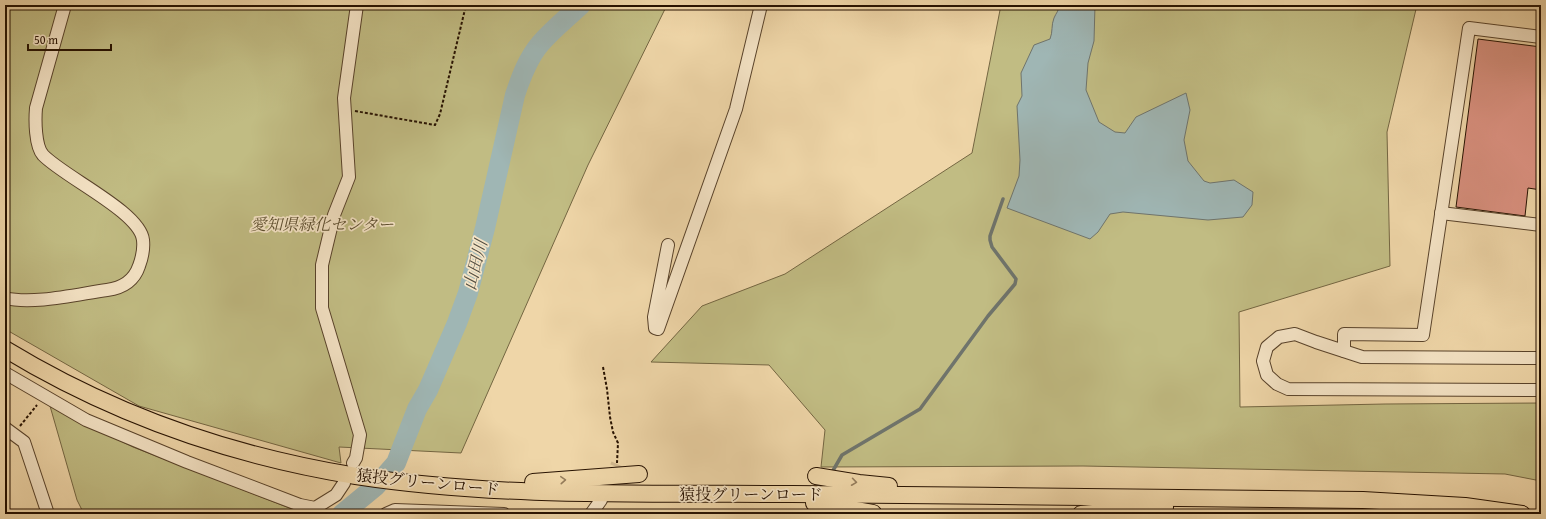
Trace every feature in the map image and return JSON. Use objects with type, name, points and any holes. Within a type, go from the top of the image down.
[{"type":"main road","name":"猿投グリーンロード","points":[[5,349],[34,366],[105,402],[193,436],[237,450],[286,462],[351,474],[403,481],[513,490],[636,493],[1418,502],[1465,506],[1522,514]]},
{"type":"main road","points":[[454,486],[639,474]]},
{"type":"main road","points":[[816,476],[859,483],[912,488],[1086,494],[1114,498]]},
{"type":"main road","points":[[636,493],[663,497],[802,502],[873,513]]},
{"type":"main road","points":[[1081,514],[1246,499]]},
{"type":"street","points":[[5,298],[32,300],[113,289],[129,283],[137,270],[143,253],[143,239],[137,226],[126,214],[74,179],[42,154],[37,140],[35,122],[36,108],[65,5]]},
{"type":"street","points":[[5,374],[86,420],[187,462],[316,511],[336,495],[351,474],[356,458],[360,435],[322,308],[322,265],[334,215],[349,177],[344,98],[357,5]]},
{"type":"street","points":[[668,245],[654,317],[655,328],[658,329],[736,109],[761,5]]},
{"type":"street","points":[[1344,351],[1344,334],[1423,335],[1469,28],[1541,37]]},
{"type":"street","points":[[1441,213],[1541,225]]},
{"type":"street","points":[[1541,358],[1362,357],[1295,334],[1279,337],[1267,347],[1263,361],[1267,375],[1277,384],[1288,389],[1541,390]]},
{"type":"street","points":[[9,431],[24,442],[48,514]]},
{"type":"street","points":[[591,514],[601,500]]},
{"type":"street","points":[[386,514],[395,510],[504,514]]},
{"type":"path","points":[[344,109],[435,125],[440,114],[466,5]]},
{"type":"path","points":[[603,366],[610,417],[613,432],[618,443],[617,464]]},
{"type":"path","points":[[9,431],[44,396]]},
{"type":"green space","name":"愛知県緑化センター","points":[[5,5],[667,5],[588,165],[461,453],[339,447],[341,463],[139,406],[5,329]]},
{"type":"green space","points":[[1001,5],[1417,5],[1387,132],[1390,266],[1239,312],[1240,407],[1541,403],[1541,481],[1505,474],[1083,466],[821,467],[825,430],[769,365],[651,362],[702,306],[785,274],[972,153]]},
{"type":"green space","points":[[50,406],[133,447],[305,514],[84,514],[77,500]]},
{"type":"water","points":[[1059,5],[1095,5],[1094,41],[1088,63],[1086,90],[1099,122],[1115,132],[1125,133],[1136,117],[1186,93],[1190,110],[1184,140],[1188,161],[1204,181],[1210,183],[1234,180],[1253,192],[1252,205],[1243,217],[1208,220],[1123,212],[1110,214],[1098,232],[1090,239],[1007,208],[1019,176],[1020,160],[1017,106],[1022,96],[1021,73],[1034,45],[1050,39],[1053,21]]},
{"type":"building","points":[[1478,39],[1541,47],[1541,190],[1528,188],[1525,216],[1456,207]]},
{"type":"waterway","name":"山田川","points":[[342,514],[376,486],[396,463],[417,409],[428,390],[457,323],[468,293],[485,228],[515,95],[522,75],[532,55],[540,44],[581,5]]},
{"type":"waterway","points":[[831,474],[842,455],[920,409],[988,316],[1015,284],[1016,279],[992,247],[990,240],[990,236],[1003,199]]},
{"type":"waterway","points":[[808,514],[812,507]]},
{"type":"waterway","points":[[776,514],[789,514]]},
{"type":"tunnel","points":[[608,483],[617,464]]}]
